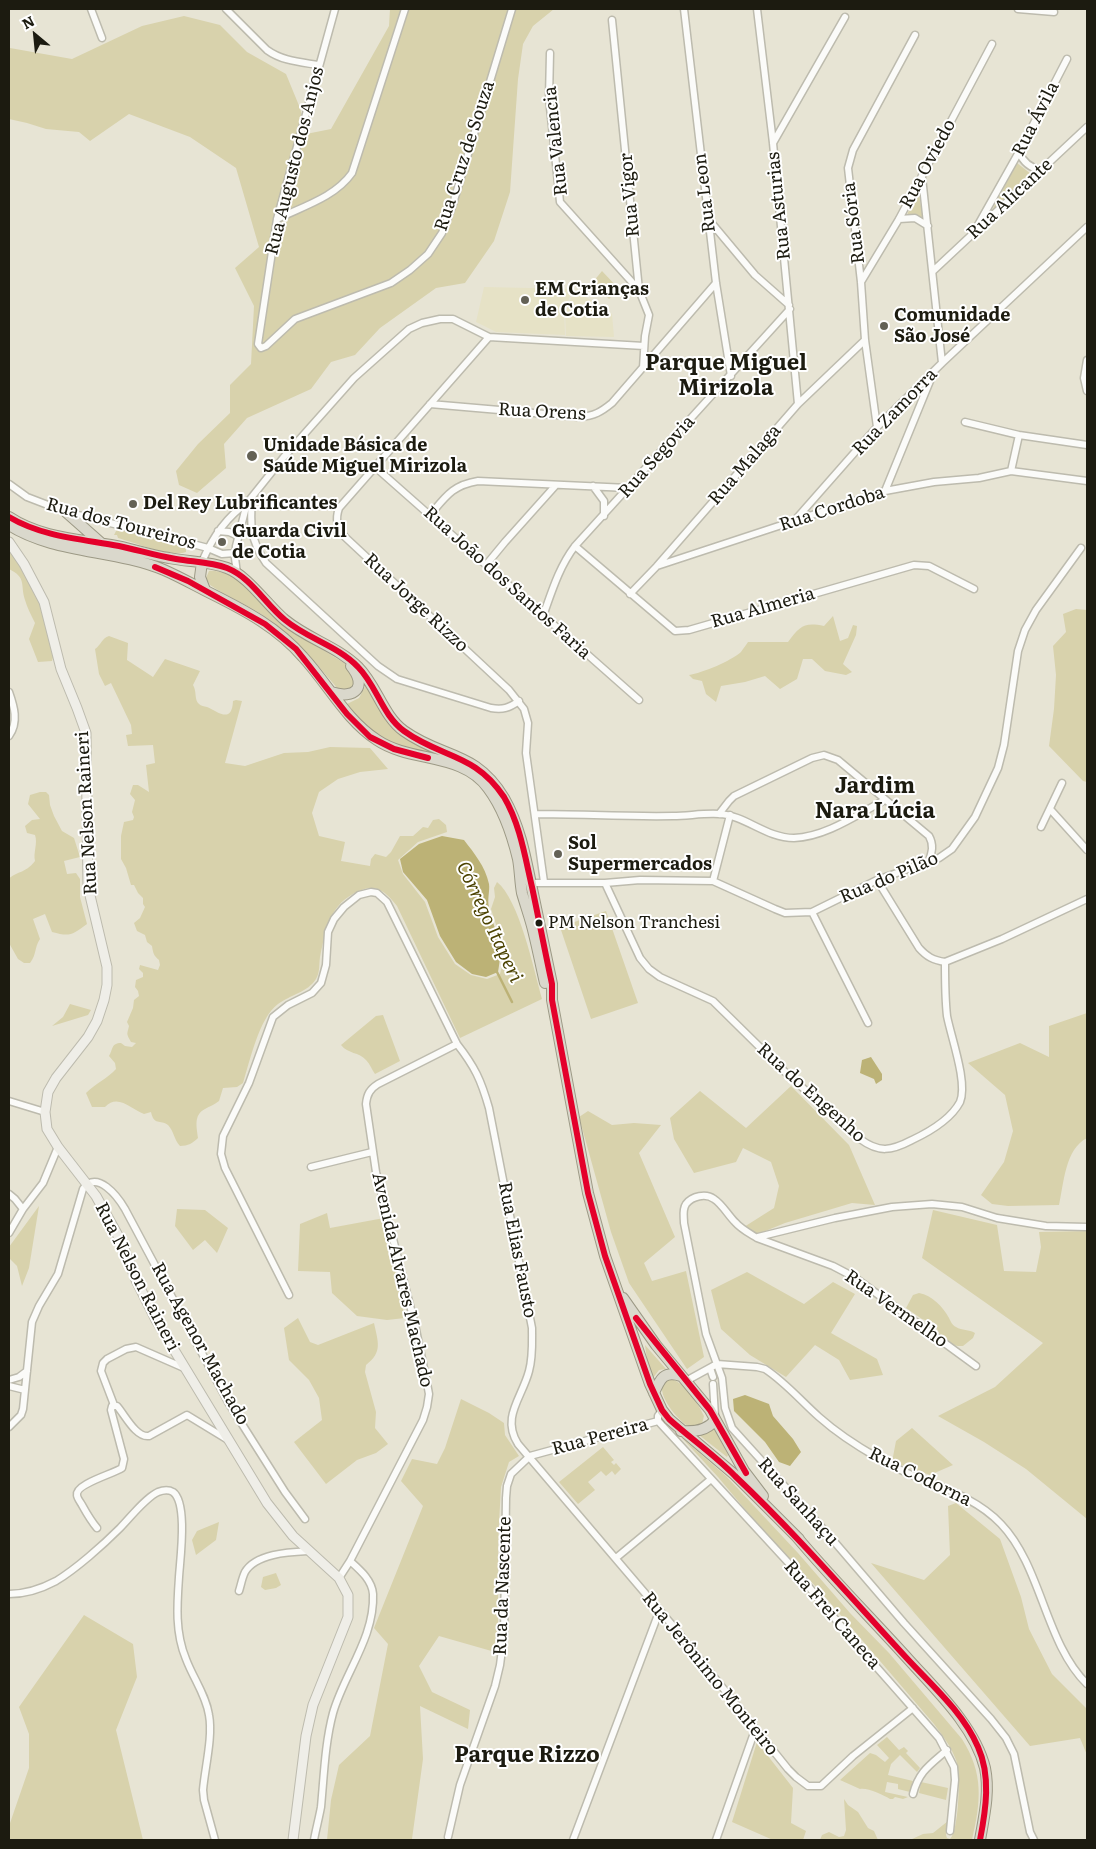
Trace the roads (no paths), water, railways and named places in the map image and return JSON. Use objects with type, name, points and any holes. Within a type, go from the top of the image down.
[{"type":"highway","points":[[66,512],[102,544]]},
{"type":"highway","points":[[9,517],[22,525],[41,532],[167,558],[202,562],[228,568],[236,573],[286,620],[351,661],[366,676],[394,722],[402,730],[415,738],[468,760],[483,771],[493,782],[504,799],[517,829],[527,861],[552,984],[552,1000],[588,1192],[614,1286],[654,1393],[662,1410],[681,1430],[736,1475],[799,1539],[927,1680],[972,1737],[982,1758],[987,1785],[980,1840]]},
{"type":"highway","points":[[9,526],[21,533],[162,569],[254,615],[275,630],[304,657],[331,692],[369,735],[384,745],[402,752],[461,767],[478,777],[488,787],[506,820],[518,860],[524,899],[534,933],[545,986],[552,1000]]},
{"type":"highway","points":[[202,562],[200,577],[205,590]]},
{"type":"highway","points":[[331,692],[344,695],[356,691],[359,687],[357,675],[338,652]]},
{"type":"highway","points":[[614,1286],[640,1324],[705,1404],[749,1478],[799,1539]]},
{"type":"highway","points":[[654,1393],[660,1379],[664,1376],[674,1373],[684,1378]]},
{"type":"highway","points":[[699,1398],[707,1415],[706,1423],[701,1429]]},
{"type":"highway","points":[[681,1430],[690,1432],[701,1429],[710,1425],[715,1420]]},
{"type":"main road","points":[[12,545],[21,533]]},
{"type":"main road","name":"Rua Nelson Raineri","points":[[12,545],[44,602],[61,669],[78,708],[86,733],[88,887],[107,967],[107,985],[102,1010],[88,1038],[52,1085],[46,1102],[47,1129],[58,1147],[88,1184],[121,1241],[136,1280],[156,1320],[278,1519],[292,1536],[339,1578],[348,1595],[349,1612],[313,1705],[306,1736],[293,1840]]},
{"type":"street","points":[[91,9],[102,38]]},
{"type":"street","points":[[226,9],[274,55],[284,59],[318,65]]},
{"type":"street","name":"Rua Augusto dos Anjos","points":[[258,344],[277,218],[335,9]]},
{"type":"street","points":[[277,218],[331,194],[345,183],[352,172],[404,9]]},
{"type":"street","name":"Rua Cruz de Souza","points":[[258,344],[261,348],[266,346],[288,324],[304,315],[391,283],[428,254],[442,233],[452,207],[512,9]]},
{"type":"street","name":"Rua Leon","points":[[684,9],[716,283],[731,376]]},
{"type":"street","name":"Rua Asturias","points":[[757,9],[773,143],[798,404]]},
{"type":"street","points":[[1018,9],[1054,12]]},
{"type":"street","points":[[773,143],[845,17]]},
{"type":"street","name":"Rua Vigor","points":[[612,20],[639,290],[649,315],[643,368]]},
{"type":"street","name":"Rua Sória","points":[[877,427],[865,340],[861,282],[848,168],[853,150],[915,35]]},
{"type":"street","name":"Rua Oviedo","points":[[861,282],[900,219],[992,44]]},
{"type":"street","name":"Rua Valencia","points":[[550,53],[549,98],[560,202],[639,290]]},
{"type":"street","name":"Rua Ávila","points":[[975,231],[1019,152],[1066,59]]},
{"type":"street","name":"Rua Alicante","points":[[933,271],[1087,127]]},
{"type":"street","points":[[1019,152],[1027,164],[1034,169],[1041,170]]},
{"type":"street","points":[[922,176],[942,362]]},
{"type":"street","points":[[900,219],[915,218],[928,226]]},
{"type":"street","points":[[708,220],[755,275],[790,307]]},
{"type":"street","name":"Rua Zamorra","points":[[795,520],[877,427],[942,362],[1087,227]]},
{"type":"street","name":"Rua Orens","points":[[430,404],[580,417],[592,416],[601,412],[612,403],[716,283]]},
{"type":"street","name":"Rua Segovia","points":[[543,616],[558,573],[575,546],[731,376],[790,307]]},
{"type":"street","points":[[202,562],[218,530],[236,510],[247,503],[283,458],[354,378],[409,329],[422,323],[440,319],[453,319],[489,337],[644,346]]},
{"type":"street","name":"Rua Jorge Rizzo","points":[[489,337],[339,508],[337,523],[339,530],[509,690],[527,716],[526,754],[536,814],[544,882]]},
{"type":"street","name":"Rua Malaga","points":[[630,594],[657,566],[798,404],[865,340]]},
{"type":"street","points":[[1087,360],[1084,378],[1087,390]]},
{"type":"street","points":[[885,490],[933,373]]},
{"type":"street","points":[[965,422],[1019,435],[1087,445]]},
{"type":"street","points":[[1011,471],[1019,435]]},
{"type":"street","name":"Rua João dos Santos Faria","points":[[374,466],[639,700]]},
{"type":"street","name":"Rua Cordoba","points":[[657,566],[885,490],[934,482],[979,478],[1011,471],[1087,481]]},
{"type":"street","points":[[430,515],[455,487],[466,483],[628,488]]},
{"type":"street","name":"Rua dos Toureiros","points":[[9,484],[26,497],[66,512],[208,548],[222,554],[235,553]]},
{"type":"street","points":[[486,565],[556,485]]},
{"type":"street","points":[[593,486],[604,501],[604,516]]},
{"type":"street","points":[[252,497],[252,537],[255,546],[266,563],[378,666],[397,679],[491,708],[508,708],[518,701]]},
{"type":"street","points":[[236,573],[235,553],[247,503]]},
{"type":"street","points":[[218,530],[238,536]]},
{"type":"street","name":"Rua Almeria","points":[[575,546],[675,631],[682,631],[914,565],[929,566],[974,589]]},
{"type":"street","name":"Rua do Pilão","points":[[530,883],[713,880],[785,913],[812,912],[877,880],[939,858],[952,849],[965,833],[975,817],[998,768],[1004,745],[1018,651],[1025,630],[1036,610],[1081,548]]},
{"type":"street","points":[[9,692],[15,715],[14,726],[9,736]]},
{"type":"street","points":[[719,814],[734,796],[818,756],[832,756],[929,836],[932,842],[932,850],[929,861]]},
{"type":"street","points":[[1042,827],[1062,783]]},
{"type":"street","points":[[536,814],[730,815],[778,836],[794,838],[812,835],[834,827],[885,800]]},
{"type":"street","points":[[1050,809],[1087,850]]},
{"type":"street","points":[[713,880],[730,815]]},
{"type":"street","points":[[877,880],[925,956],[944,962],[1002,939],[1087,899]]},
{"type":"street","name":"Rua do Engenho","points":[[605,883],[638,953],[649,969],[660,977],[712,1001],[785,1072],[860,1139],[870,1146],[881,1150],[896,1147],[928,1131],[956,1109],[961,1100],[961,1079],[945,994],[944,962]]},
{"type":"street","points":[[289,1295],[225,1168],[222,1159],[222,1140],[253,1075],[272,1019],[280,1010],[318,989],[323,977],[326,944],[331,926],[339,913],[352,899],[370,892],[377,893],[387,902],[457,1044]]},
{"type":"street","points":[[812,912],[868,1023]]},
{"type":"street","name":"Avenida Alvares Machado","points":[[339,1578],[423,1420],[428,1394],[415,1325],[372,1152],[366,1104],[369,1092],[378,1084],[457,1044]]},
{"type":"street","name":"Rua Elias Fausto","points":[[457,1044],[471,1061],[480,1077],[489,1108],[532,1328],[533,1345],[530,1370],[514,1408],[511,1428],[518,1444],[530,1456]]},
{"type":"street","points":[[9,1101],[45,1112]]},
{"type":"street","points":[[9,1233],[23,1209],[43,1183],[58,1147]]},
{"type":"street","points":[[311,1167],[372,1152]]},
{"type":"street","name":"Rua Agenor Machado","points":[[88,1184],[93,1182],[107,1186],[126,1209],[228,1402],[285,1492],[306,1519]]},
{"type":"street","points":[[9,1427],[21,1416],[32,1322],[58,1274],[82,1194],[88,1184]]},
{"type":"street","points":[[9,1194],[16,1199],[23,1209]]},
{"type":"street","name":"Rua Sanhaçu","points":[[757,1238],[736,1223],[716,1199],[702,1195],[686,1204],[683,1213],[684,1223],[706,1334],[722,1378],[725,1408],[732,1428],[826,1532],[1006,1738],[1014,1754],[1030,1832],[1034,1840]]},
{"type":"street","points":[[757,1238],[835,1218],[892,1207],[932,1204],[962,1207],[997,1218],[1046,1226],[1087,1227]]},
{"type":"street","name":"Rua Vermelho","points":[[757,1238],[833,1266],[854,1277],[976,1366]]},
{"type":"street","points":[[184,1368],[136,1347],[126,1349],[107,1359],[103,1363],[101,1371],[114,1405],[117,1406],[139,1434],[145,1437],[149,1436],[187,1415],[231,1442]]},
{"type":"street","points":[[684,1378],[717,1364]]},
{"type":"street","name":"Rua Codorna","points":[[717,1364],[765,1369],[834,1430],[872,1455],[896,1469],[960,1494],[1001,1524],[1023,1556],[1066,1656],[1087,1684]]},
{"type":"street","points":[[710,1368],[713,1381],[715,1420]]},
{"type":"street","points":[[9,1380],[15,1379],[27,1371]]},
{"type":"street","points":[[9,1386],[25,1390]]},
{"type":"street","points":[[97,1528],[91,1521],[77,1495],[78,1490],[83,1485],[122,1468],[124,1459],[111,1410],[114,1405]]},
{"type":"street","name":"Rua Pereira","points":[[530,1456],[658,1421],[658,1416],[662,1410]]},
{"type":"street","name":"Rua Frei Caneca","points":[[658,1421],[710,1480],[795,1570],[850,1637],[934,1731],[953,1761],[955,1772],[950,1832]]},
{"type":"street","name":"Rua Jerônimo Monteiro","points":[[530,1456],[717,1679],[755,1730],[796,1777],[808,1786],[817,1787],[825,1784],[853,1756],[913,1708]]},
{"type":"street","name":"Rua da Nascente","points":[[448,1837],[460,1785],[495,1686],[500,1665],[504,1634],[504,1541],[507,1486],[512,1474],[530,1456]]},
{"type":"street","points":[[616,1558],[710,1480]]},
{"type":"street","points":[[9,1594],[24,1593],[42,1588],[69,1572],[118,1530],[151,1497],[158,1492],[166,1490],[173,1492],[177,1498],[181,1515],[177,1619],[185,1659],[205,1699],[209,1714],[210,1727],[203,1790],[215,1840]]},
{"type":"street","points":[[239,1591],[245,1572],[259,1560],[295,1552],[310,1551]]},
{"type":"street","points":[[314,1840],[321,1808],[326,1754],[334,1712],[342,1688],[363,1641],[371,1612],[373,1595],[371,1587],[366,1578],[350,1560]]},
{"type":"street","points":[[573,1840],[659,1612]]},
{"type":"street","points":[[716,1840],[755,1730]]},
{"type":"street","points":[[913,1794],[916,1782],[921,1774],[947,1750]]},
{"type":"water","points":[[442,836],[464,840],[479,860],[487,877],[489,884],[488,904],[498,939],[500,962],[498,972],[486,977],[472,974],[456,962],[440,936],[427,900],[403,872],[400,859],[419,844]]},
{"type":"water","points":[[871,1057],[882,1074],[882,1080],[876,1084],[874,1079],[860,1073],[862,1060]]},
{"type":"water","points":[[745,1395],[769,1404],[773,1416],[793,1439],[801,1452],[790,1466],[779,1462],[765,1442],[734,1411],[733,1399]]},
{"type":"waterway","name":"Córrego Itaperi","points":[[496,970],[512,1002]]},
{"type":"place","name":"EM Crianças de Cotia","points":[[525,300]]},
{"type":"place","name":"Comunidade São José","points":[[884,326]]},
{"type":"place","name":"Unidade Básica de Saúde Miguel Mirizola","points":[[252,456]]},
{"type":"place","name":"Del Rey Lubrificantes","points":[[133,504]]},
{"type":"place","name":"Guarda Civil de Cotia","points":[[222,542]]},
{"type":"place","name":"Sol Supermercados","points":[[558,854]]},
{"type":"place","name":"PM Nelson Tranchesi","points":[[539,923]]},
{"type":"district","name":"Parque Miguel Mirizola","points":[[726,376]]},
{"type":"district","name":"Jardim Nara Lúcia","points":[[875,800]]},
{"type":"district","name":"Parque Rizzo","points":[[527,1756]]}]
